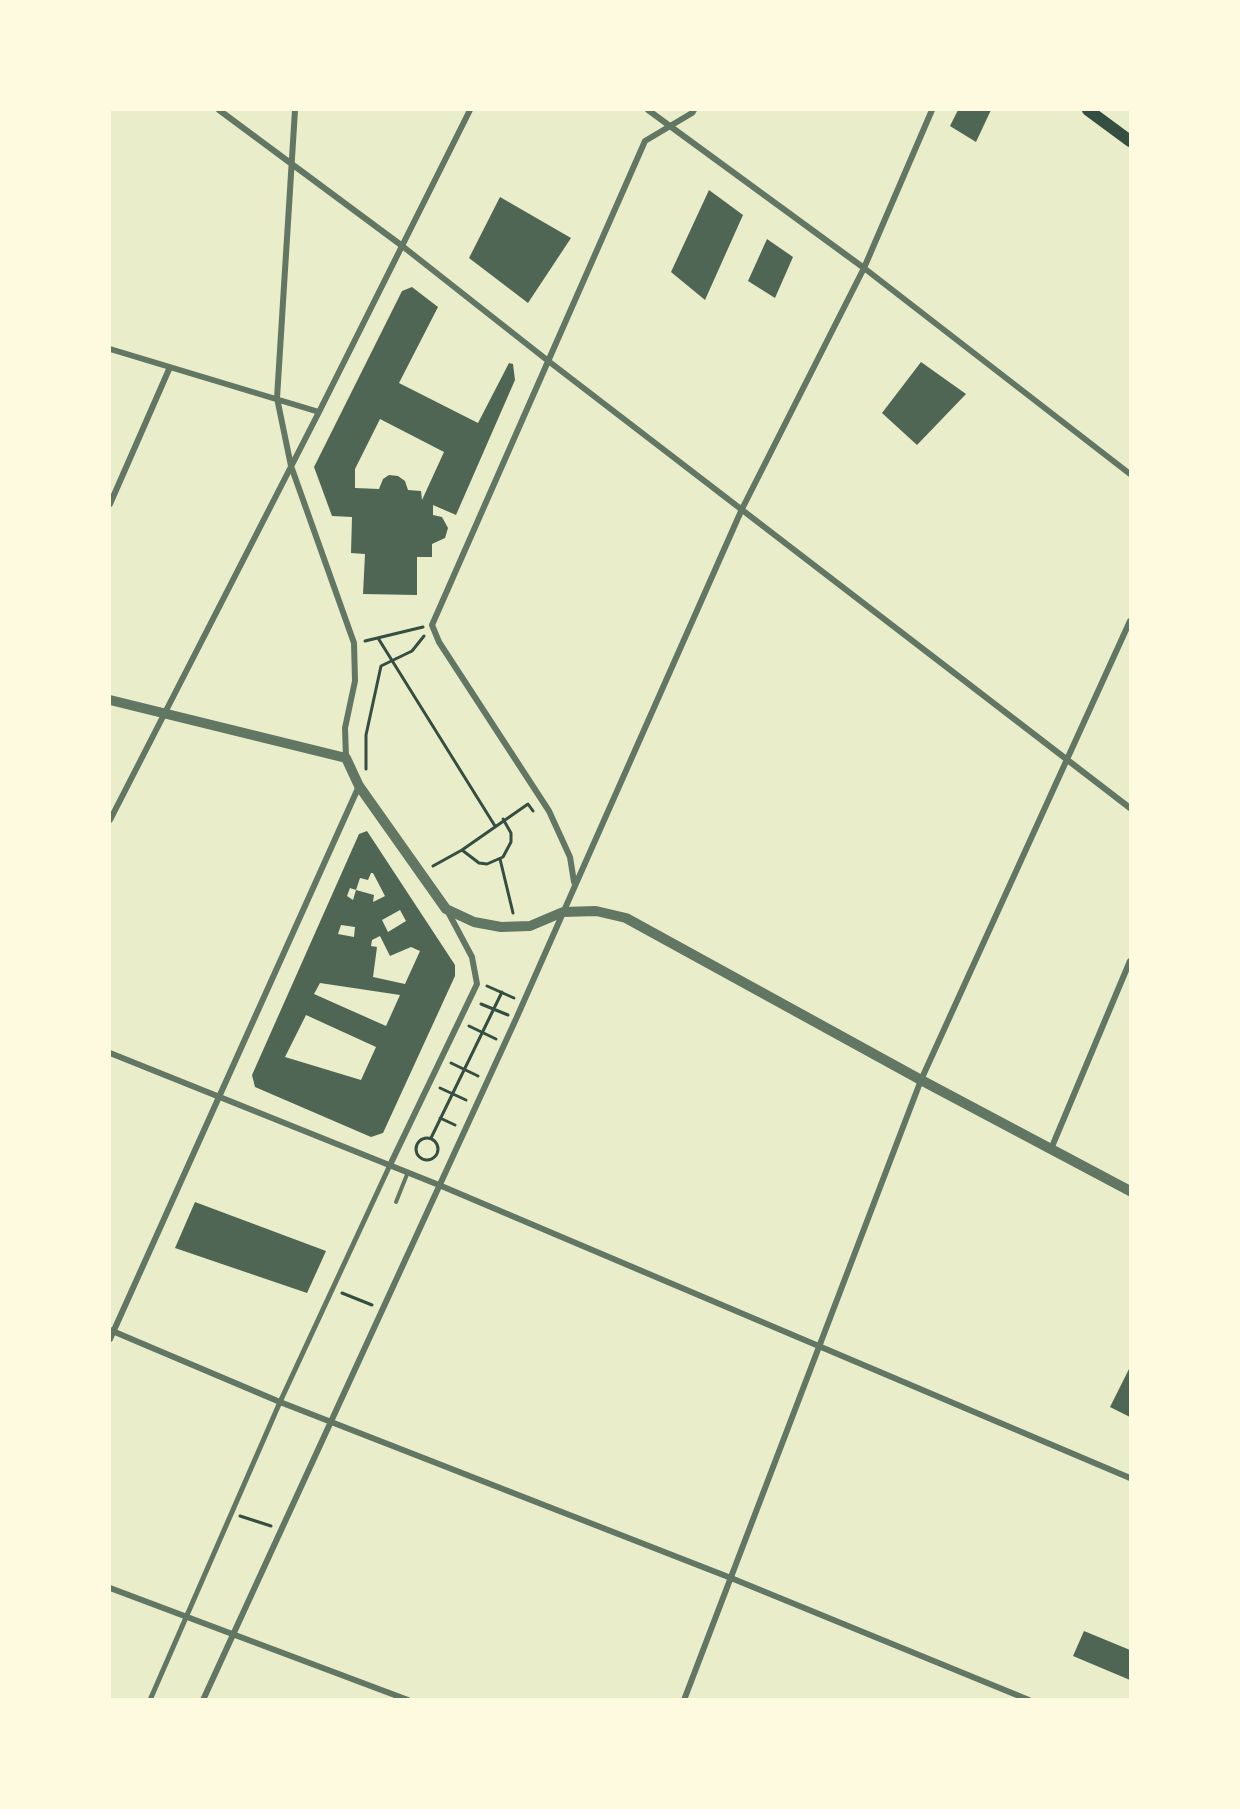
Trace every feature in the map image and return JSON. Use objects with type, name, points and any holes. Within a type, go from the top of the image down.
[{"type":"main road","points":[[1088,110],[1131,141]]},
{"type":"street","points":[[219,110],[401,245],[547,360],[1131,808]]},
{"type":"street","points":[[150,1700],[280,1402],[477,984],[472,957],[447,909],[359,786],[346,758],[345,728],[355,681],[354,643],[291,466],[277,398],[295,110]]},
{"type":"street","points":[[110,820],[319,412],[470,110]]},
{"type":"street","points":[[648,110],[864,268],[1131,474]]},
{"type":"street","points":[[574,885],[570,857],[549,812],[439,642],[432,625],[645,141],[694,110]]},
{"type":"street","points":[[203,1700],[524,1002],[742,509],[864,268],[932,110]]},
{"type":"street","points":[[110,349],[319,412]]},
{"type":"street","points":[[110,504],[170,367]]},
{"type":"street","points":[[684,1700],[921,1080],[1131,621]]},
{"type":"street","points":[[110,700],[346,758]]},
{"type":"street","points":[[110,1339],[111,1331],[220,1097],[359,786]]},
{"type":"street","points":[[447,909],[474,922],[516,928],[544,921],[563,912],[596,911],[626,918],[921,1080],[1131,1191]]},
{"type":"street","points":[[1051,1149],[1131,961]]},
{"type":"street","points":[[110,1053],[408,1172],[1131,1478]]},
{"type":"street","points":[[111,1331],[329,1422],[731,1578],[1029,1700]]},
{"type":"street","points":[[110,1588],[408,1700]]},
{"type":"lane","points":[[396,1202],[408,1172]]},
{"type":"path","points":[[354,643],[432,625]]},
{"type":"path","points":[[359,786],[368,766],[366,735],[381,666],[412,651],[432,625]]},
{"type":"path","points":[[378,638],[495,826]]},
{"type":"path","points":[[421,873],[462,850],[528,804],[538,817],[549,812]]},
{"type":"path","points":[[462,850],[479,863],[487,864],[500,859],[508,850],[511,842],[511,833],[504,819]]},
{"type":"path","points":[[500,859],[516,928]]},
{"type":"path","points":[[477,984],[524,1002]]},
{"type":"path","points":[[431,1138],[502,992]]},
{"type":"path","points":[[471,999],[516,1019]]},
{"type":"path","points":[[460,1022],[505,1043]]},
{"type":"path","points":[[442,1059],[488,1080]]},
{"type":"path","points":[[430,1083],[476,1104]]},
{"type":"path","points":[[440,1118],[465,1129]]},
{"type":"path","points":[[431,1138],[438,1147],[437,1154],[431,1160],[424,1160],[417,1155],[416,1145],[420,1140],[431,1138]]},
{"type":"path","points":[[332,1289],[382,1309]]},
{"type":"path","points":[[233,1513],[282,1530]]},
{"type":"building","points":[[958,110],[991,110],[976,142],[950,126]]},
{"type":"building","points":[[709,190],[743,215],[705,300],[671,272]]},
{"type":"building","points":[[500,197],[571,238],[528,303],[469,258]]},
{"type":"building","points":[[767,239],[793,257],[775,298],[748,281]]},
{"type":"building","points":[[412,287],[438,307],[399,383],[478,423],[509,363],[513,364],[515,380],[456,515],[433,505],[433,515],[442,517],[448,528],[445,538],[432,544],[432,557],[417,557],[417,595],[363,594],[365,554],[351,553],[352,517],[332,516],[314,467],[402,291]],"holes":[[[380,419],[444,452],[422,500],[421,491],[408,490],[405,481],[398,476],[389,475],[383,479],[379,489],[355,488],[355,469]]]},
{"type":"building","points":[[921,362],[966,394],[917,445],[882,413]]},
{"type":"building","points":[[367,831],[455,965],[455,976],[383,1133],[371,1137],[255,1087],[252,1075],[359,834]],"holes":[[[373,873],[385,896],[373,902],[374,895],[356,890],[360,878],[368,880]],[[350,888],[356,890],[353,900],[347,896]],[[400,910],[406,921],[388,932],[382,920]],[[341,925],[355,927],[354,937],[338,934]],[[380,936],[390,956],[411,947],[420,951],[405,984],[373,977],[377,947],[371,946],[372,940]],[[320,983],[400,995],[386,1026],[314,994]],[[306,1015],[376,1047],[361,1080],[285,1057]]]},
{"type":"building","points":[[195,1202],[326,1251],[307,1293],[175,1248]]},
{"type":"building","points":[[1130,1367],[1130,1417],[1110,1407]]},
{"type":"building","points":[[1084,1631],[1130,1650],[1130,1680],[1073,1656]]}]
